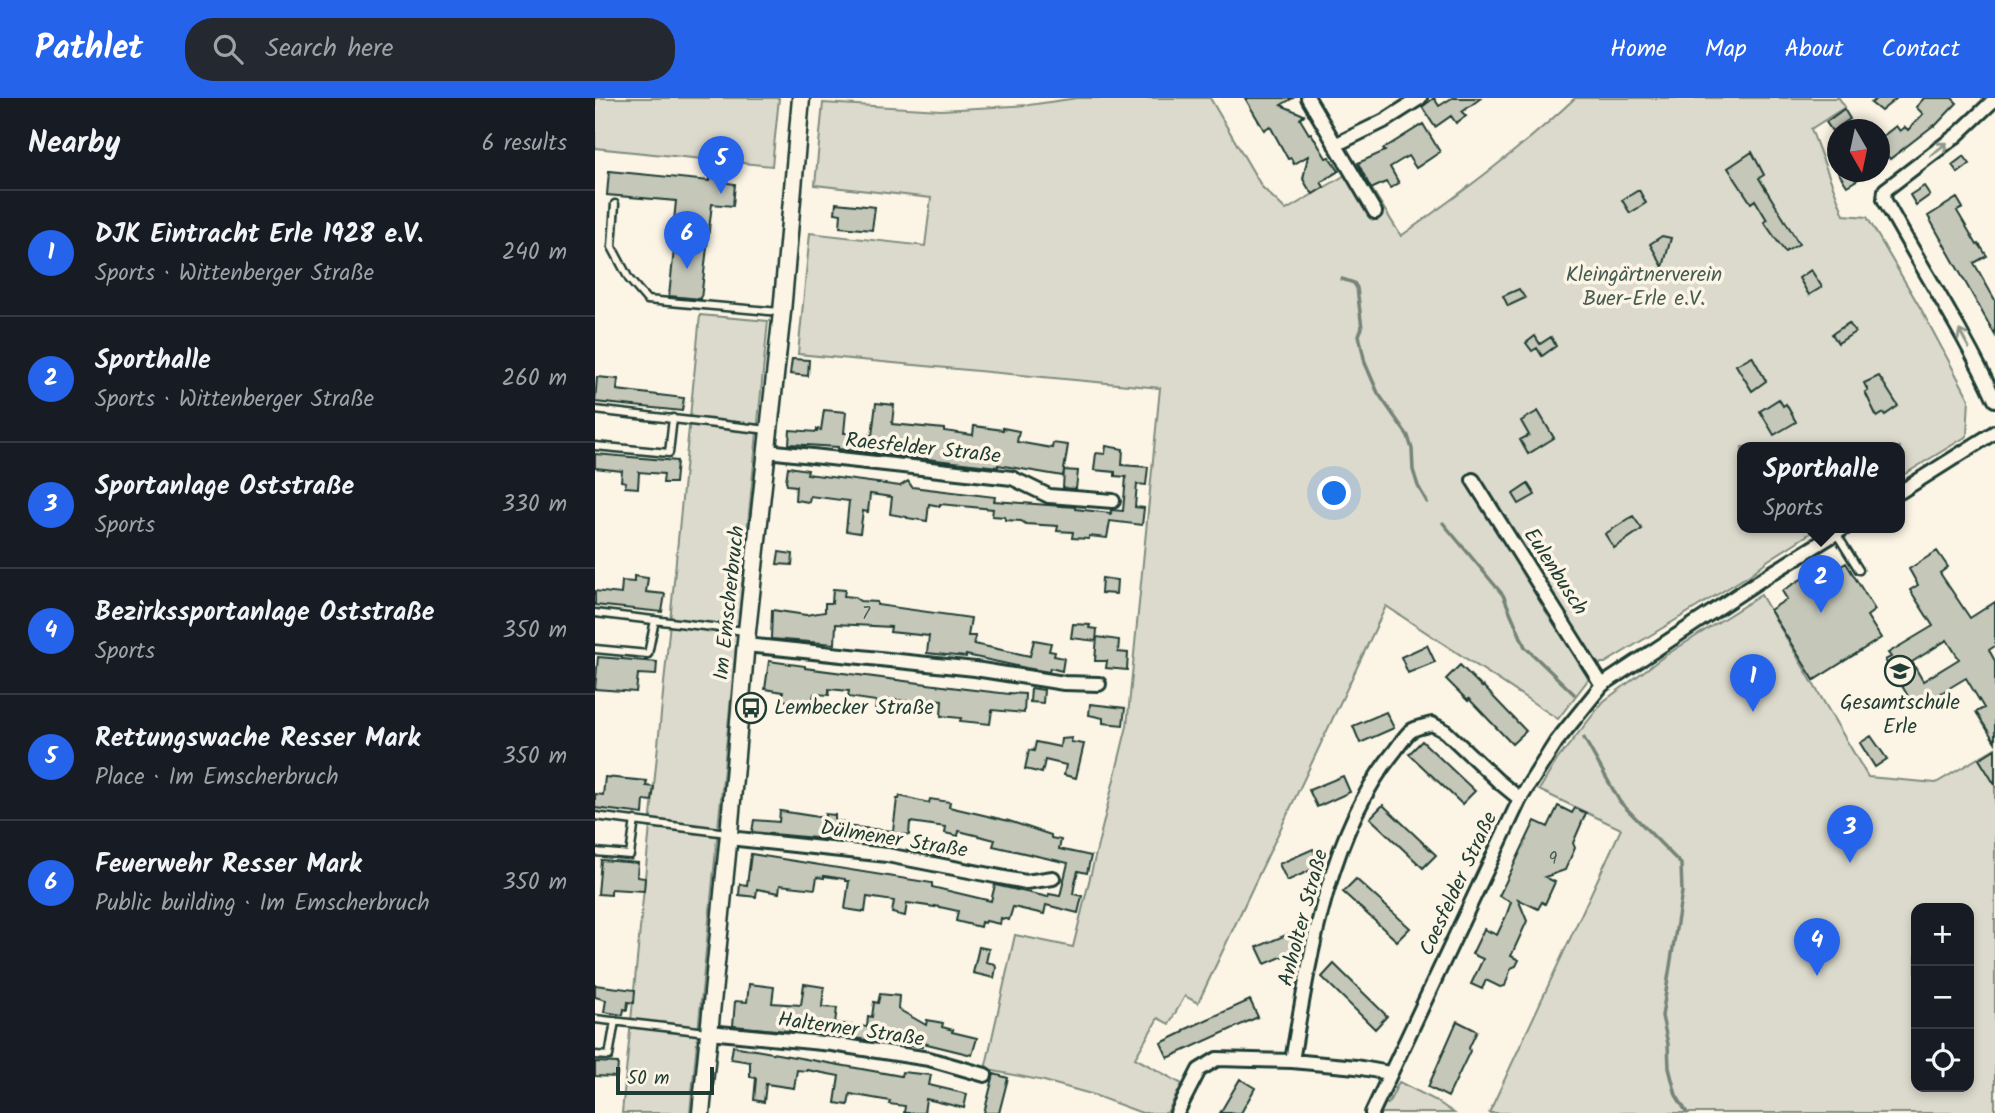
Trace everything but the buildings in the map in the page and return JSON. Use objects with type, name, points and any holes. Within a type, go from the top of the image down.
[{"type":"street","name":"Im Emscherbruch","points":[[701,1113],[801,98]]},
{"type":"street","points":[[1308,98],[1375,212]]},
{"type":"street","points":[[1335,145],[1384,121],[1420,98]]},
{"type":"street","points":[[1994,99],[1957,135],[1885,190],[1884,199],[1995,400]]},
{"type":"street","points":[[1905,489],[1995,432]]},
{"type":"street","name":"Raesfelder Straße","points":[[767,451],[1012,478],[1049,496],[1113,501]]},
{"type":"street","name":"Eulenbusch","points":[[1473,480],[1602,685]]},
{"type":"street","name":"Coesfelder Straße","points":[[1372,1113],[1520,799],[1556,743],[1602,685],[1836,533]]},
{"type":"street","points":[[747,638],[1064,683],[1099,684]]},
{"type":"street","name":"Anholter Straße","points":[[1292,1061],[1305,980],[1327,891],[1353,819],[1383,765],[1411,731],[1432,724],[1445,731],[1520,799]]},
{"type":"street","name":"Dülmener Straße","points":[[729,836],[887,855],[1026,882],[1052,878]]},
{"type":"street","name":"Halterner Straße","points":[[709,1032],[832,1044],[917,1058],[985,1075]]},
{"type":"street","points":[[1177,1113],[1199,1070],[1216,1059],[1292,1061],[1389,1073]]},
{"type":"lane","points":[[615,204],[613,247],[629,279],[647,300],[782,312]]},
{"type":"lane","points":[[595,410],[770,431]]},
{"type":"lane","points":[[595,446],[669,453],[673,418]]},
{"type":"lane","points":[[1842,533],[1859,570]]},
{"type":"lane","points":[[595,614],[655,620],[747,638]]},
{"type":"lane","points":[[595,649],[648,654],[655,620]]},
{"type":"lane","points":[[595,816],[729,836]]},
{"type":"lane","points":[[595,852],[630,855],[635,820]]},
{"type":"lane","points":[[595,1019],[709,1032]]},
{"type":"lane","points":[[595,1055],[609,1056],[615,1021]]},
{"type":"green space","points":[[595,98],[779,98],[772,166],[595,148]]},
{"type":"green space","name":"Kleingärtnerverein Buer-Erle e.V.","points":[[1077,98],[1210,98],[1262,187],[1286,210],[1342,177],[1357,165],[1401,236],[1512,153],[1575,98],[1839,98],[1845,107],[1811,129],[1827,171],[1827,182],[1831,182],[1844,215],[1867,217],[1921,309],[1969,399],[1967,436],[1905,474],[1905,442],[1737,442],[1737,533],[1811,533],[1751,574],[1601,663],[1558,719],[1386,606],[1198,1003],[1185,996],[1169,1024],[1158,1018],[1135,1058],[1182,1084],[1167,1113],[1142,1113],[1091,1094],[989,1070],[986,1065],[1015,935],[1073,947],[1127,726],[1160,388],[798,354],[810,233],[925,246],[931,198],[815,185],[823,103],[941,110],[1029,105]]},
{"type":"green space","points":[[700,315],[768,321],[690,1113],[622,1113]]},
{"type":"green space","points":[[1761,595],[1868,777],[1936,783],[1995,748],[1995,1113],[1489,1113],[1621,829],[1539,790],[1557,760],[1604,701],[1663,657]]},
{"type":"green space","points":[[1399,1082],[1454,1113],[1380,1113],[1384,1103],[1388,1104]]},
{"type":"waterway","points":[[1342,279],[1354,283],[1357,288],[1362,328],[1359,335],[1365,363],[1378,393],[1408,436],[1413,470],[1427,502]]},
{"type":"waterway","points":[[1443,523],[1503,595],[1525,647],[1574,694]]},
{"type":"waterway","points":[[1584,738],[1620,802],[1681,864],[1682,892],[1662,1016],[1668,1044],[1669,1068],[1676,1095],[1687,1113]]},
{"type":"place","name":"Rettungswache Resser Mark","points":[[721,194]]},
{"type":"place","name":"Feuerwehr Resser Mark","points":[[687,269]]},
{"type":"place","name":"Sporthalle","points":[[1821,613]]},
{"type":"place","name":"Gesamtschule Erle","points":[[1900,671]]},
{"type":"place","name":"Lembecker Straße","points":[[751,708]]},
{"type":"place","name":"DJK Eintracht Erle 1928 e.V.","points":[[1753,712]]},
{"type":"place","name":"Sportanlage Oststraße","points":[[1850,863]]},
{"type":"place","name":"Bezirkssportanlage Oststraße","points":[[1817,976]]}]
